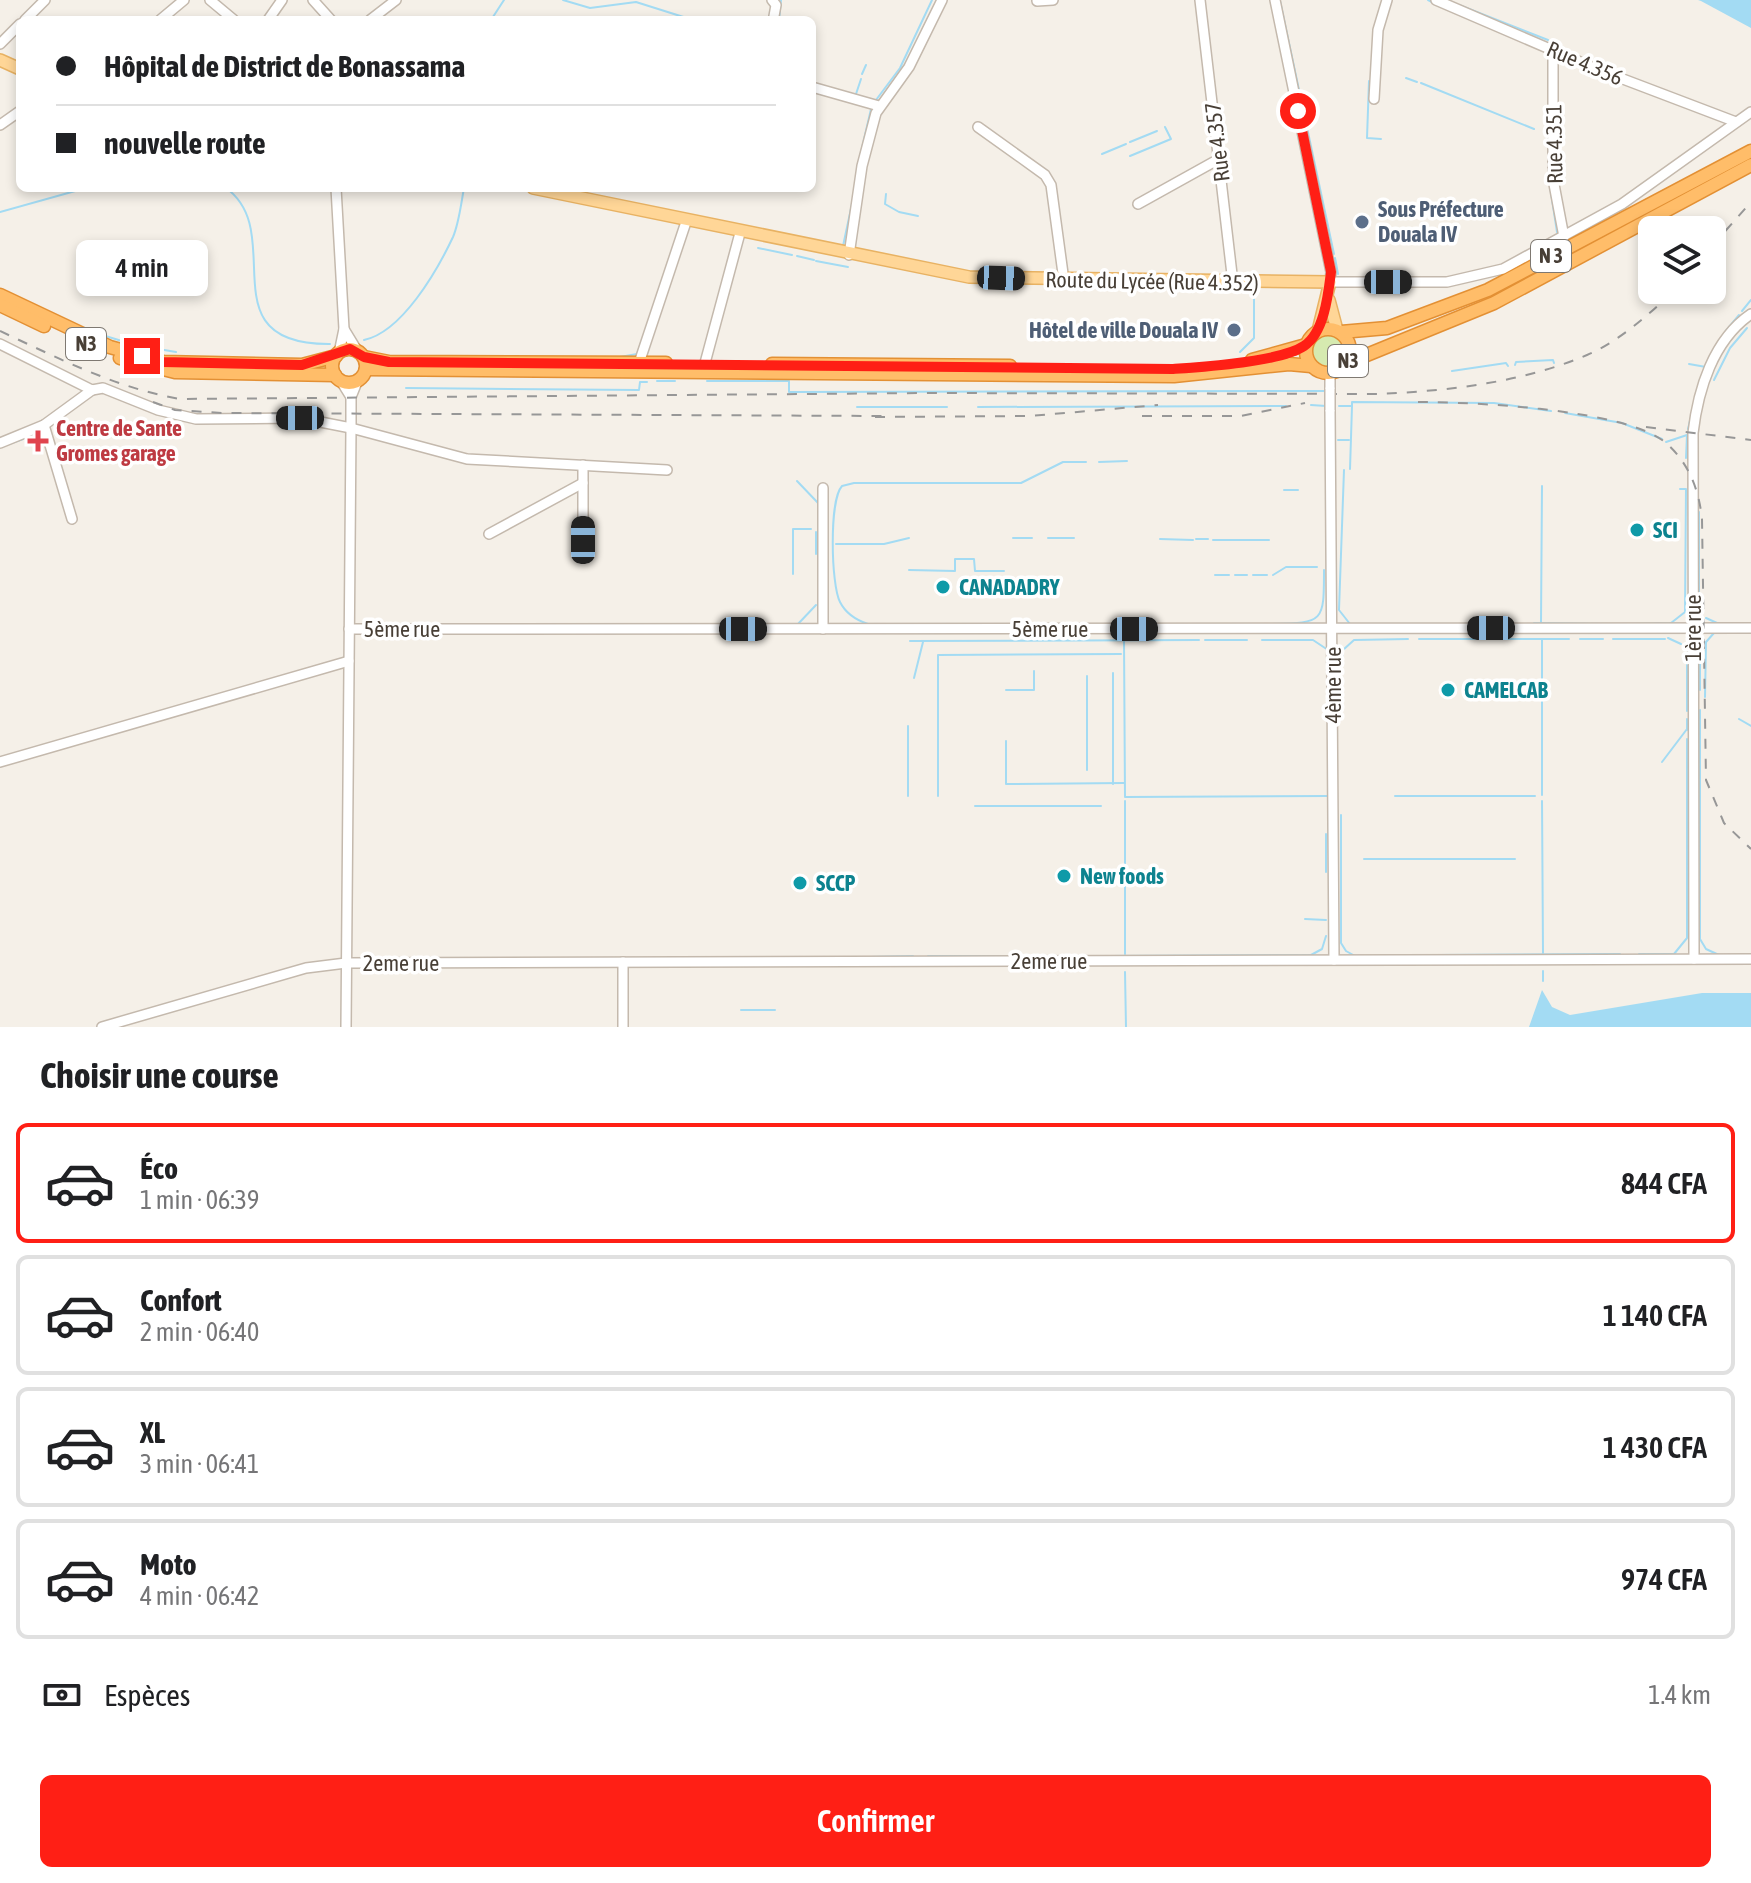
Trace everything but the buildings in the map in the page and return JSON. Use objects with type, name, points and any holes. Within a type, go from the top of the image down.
[{"type":"highway","name":"N 3","points":[[1339,331],[1387,328],[1488,290],[1751,151]]},
{"type":"highway","name":"N3","points":[[363,359],[1174,376],[1260,366],[1311,366],[1330,373],[1347,363],[1494,303],[1751,165]]},
{"type":"highway","name":"N3","points":[[0,295],[106,353],[175,372],[338,378]]},
{"type":"highway","name":"N3","points":[[0,305],[110,347],[163,362],[302,365],[337,354]]},
{"type":"highway","name":"N3","points":[[1311,366],[1306,345],[1318,331],[1339,331],[1350,346],[1347,363]]},
{"type":"highway","points":[[363,359],[357,382],[338,378],[332,368],[337,354],[389,362],[705,363],[734,368],[1173,369],[1257,359],[1306,345]]},
{"type":"main road","name":"Route du Lycée (Rue 4.352)","points":[[551,192],[740,233],[969,277],[1064,281],[1330,282]]},
{"type":"main road","points":[[1318,331],[1330,282]]},
{"type":"main road","points":[[1328,296],[1339,331]]},
{"type":"street","points":[[29,16],[45,0]]},
{"type":"street","points":[[165,16],[184,0]]},
{"type":"street","points":[[210,0],[229,16]]},
{"type":"street","points":[[313,0],[327,16]]},
{"type":"street","points":[[375,16],[396,0]]},
{"type":"street","points":[[849,255],[862,166],[879,106],[909,67],[942,0]]},
{"type":"street","points":[[1037,1],[1053,0]]},
{"type":"street","name":"Rue 4.357","points":[[1200,0],[1233,283]]},
{"type":"street","points":[[1275,0],[1325,241],[1330,282]]},
{"type":"street","points":[[1374,99],[1378,30],[1387,0]]},
{"type":"street","name":"Rue 4.356","points":[[1436,0],[1736,122]]},
{"type":"street","points":[[774,1],[774,16]]},
{"type":"street","name":"Rue 4.351","points":[[1553,50],[1553,179],[1564,237]]},
{"type":"street","points":[[816,88],[879,106]]},
{"type":"street","name":"Route du Lycée (Rue 4.352)","points":[[1330,282],[1447,282],[1475,278],[1503,269],[1622,204],[1751,112]]},
{"type":"street","points":[[978,127],[1045,175],[1051,185],[1064,281]]},
{"type":"street","points":[[1138,204],[1219,159]]},
{"type":"street","points":[[336,192],[344,329],[337,354]]},
{"type":"street","points":[[639,363],[686,222]]},
{"type":"street","points":[[705,363],[740,233]]},
{"type":"street","name":"1ère rue","points":[[1694,959],[1693,433],[1696,409],[1712,361],[1732,332],[1751,314]]},
{"type":"street","points":[[344,329],[363,359]]},
{"type":"street","points":[[0,344],[92,390]]},
{"type":"street","name":"4ème rue","points":[[1330,373],[1334,960]]},
{"type":"street","points":[[338,378],[351,397]]},
{"type":"street","points":[[346,1027],[351,397],[357,382]]},
{"type":"street","points":[[0,443],[44,425],[92,390],[103,388],[158,410],[196,419],[300,418],[351,428],[467,459],[667,470]]},
{"type":"street","points":[[44,425],[72,519]]},
{"type":"street","points":[[583,465],[583,540]]},
{"type":"street","points":[[489,534],[583,483]]},
{"type":"street","points":[[823,488],[823,629]]},
{"type":"street","name":"5ème rue","points":[[349,629],[1751,628]]},
{"type":"street","points":[[0,762],[349,661]]},
{"type":"street","name":"2eme rue","points":[[102,1027],[306,968],[346,963],[1751,959]]},
{"type":"street","points":[[623,962],[623,1027]]},
{"type":"green space","points":[[1328,334],[1339,339],[1344,350],[1339,361],[1328,366],[1317,361],[1312,350],[1317,339]]},
{"type":"water","points":[[1698,0],[1751,0],[1751,28],[1701,1]]},
{"type":"water","points":[[1542,990],[1552,1007],[1570,1015],[1702,993],[1751,993],[1751,1027],[1529,1027]]},
{"type":"waterway","points":[[494,16],[504,0]]},
{"type":"waterway","points":[[563,0],[590,8],[636,2],[680,16]]},
{"type":"waterway","points":[[779,16],[781,0]]},
{"type":"waterway","points":[[876,100],[900,68],[932,0]]},
{"type":"waterway","points":[[1428,0],[1434,3]]},
{"type":"waterway","points":[[1280,1],[1334,254]]},
{"type":"waterway","points":[[1459,5],[1548,40]]},
{"type":"waterway","points":[[862,74],[866,65]]},
{"type":"waterway","points":[[1406,78],[1417,82]]},
{"type":"waterway","points":[[855,97],[861,79]]},
{"type":"waterway","points":[[1369,81],[1367,138],[1381,139]]},
{"type":"waterway","points":[[1421,83],[1534,129]]},
{"type":"waterway","points":[[860,157],[871,109]]},
{"type":"waterway","points":[[1130,156],[1171,139],[1165,127]]},
{"type":"waterway","points":[[1130,142],[1157,131]]},
{"type":"waterway","points":[[1102,154],[1126,144]]},
{"type":"waterway","points":[[1550,186],[1557,232]]},
{"type":"waterway","points":[[0,212],[72,192]]},
{"type":"waterway","points":[[229,192],[243,208],[251,232],[259,307],[270,326],[292,339],[330,344]]},
{"type":"waterway","points":[[364,340],[392,325],[428,282],[453,237],[463,192]]},
{"type":"waterway","points":[[886,194],[885,204],[899,212],[918,216]]},
{"type":"waterway","points":[[843,246],[852,204]]},
{"type":"waterway","points":[[758,248],[792,255]]},
{"type":"waterway","points":[[797,256],[814,260]]},
{"type":"waterway","points":[[1335,258],[1338,274]]},
{"type":"waterway","points":[[816,261],[848,267]]},
{"type":"waterway","points":[[1240,352],[1254,338],[1254,296]]},
{"type":"waterway","points":[[1742,311],[1751,300]]},
{"type":"waterway","points":[[1725,332],[1739,315]]},
{"type":"waterway","points":[[1714,380],[1730,348],[1747,328]]},
{"type":"waterway","points":[[89,331],[135,345],[176,352]]},
{"type":"waterway","points":[[620,357],[637,354]]},
{"type":"waterway","points":[[1515,365],[1516,362],[1553,360],[1554,363]]},
{"type":"waterway","points":[[1452,371],[1506,363],[1508,366]]},
{"type":"waterway","points":[[1689,364],[1706,367]]},
{"type":"waterway","points":[[657,381],[675,381]]},
{"type":"waterway","points":[[707,381],[789,381],[789,392],[1327,391]]},
{"type":"waterway","points":[[406,388],[639,390],[640,382],[647,382]]},
{"type":"waterway","points":[[1688,429],[1698,388]]},
{"type":"waterway","points":[[1339,406],[1352,406],[1352,402],[1494,403],[1551,411]]},
{"type":"waterway","points":[[1311,405],[1326,406]]},
{"type":"waterway","points":[[978,407],[1286,406]]},
{"type":"waterway","points":[[1350,469],[1352,406]]},
{"type":"waterway","points":[[857,407],[947,407]]},
{"type":"waterway","points":[[1565,413],[1622,423],[1662,439]]},
{"type":"waterway","points":[[1666,442],[1687,435],[1686,458]]},
{"type":"waterway","points":[[9,444],[23,439]]},
{"type":"waterway","points":[[1338,440],[1349,440]]},
{"type":"waterway","points":[[1099,462],[1127,461]]},
{"type":"waterway","points":[[868,624],[848,613],[837,593],[833,524],[842,486],[854,483],[1021,483],[1063,462],[1086,462]]},
{"type":"waterway","points":[[1344,470],[1339,610],[1350,624]]},
{"type":"waterway","points":[[797,481],[819,504]]},
{"type":"waterway","points":[[1541,623],[1542,486]]},
{"type":"waterway","points":[[1629,624],[1671,623],[1685,612],[1686,489],[1680,489]]},
{"type":"waterway","points":[[1284,490],[1298,490]]},
{"type":"waterway","points":[[1699,512],[1699,605]]},
{"type":"waterway","points":[[793,574],[793,529],[811,529]]},
{"type":"waterway","points":[[816,532],[816,554]]},
{"type":"waterway","points":[[836,544],[884,544],[909,538]]},
{"type":"waterway","points":[[1013,538],[1032,538]]},
{"type":"waterway","points":[[1048,538],[1074,538]]},
{"type":"waterway","points":[[1160,539],[1193,540]]},
{"type":"waterway","points":[[1196,539],[1208,539]]},
{"type":"waterway","points":[[1213,540],[1269,540]]},
{"type":"waterway","points":[[909,570],[955,571],[955,559],[974,559],[975,571],[1004,571]]},
{"type":"waterway","points":[[1273,575],[1286,567],[1317,567]]},
{"type":"waterway","points":[[1272,624],[1302,622],[1318,616],[1323,600],[1324,570]]},
{"type":"waterway","points":[[1215,575],[1229,575]]},
{"type":"waterway","points":[[1235,575],[1247,575]]},
{"type":"waterway","points":[[1253,575],[1267,575]]},
{"type":"waterway","points":[[798,624],[816,605]]},
{"type":"waterway","points":[[1706,618],[1717,623],[1751,623]]},
{"type":"waterway","points":[[1534,623],[1610,624]]},
{"type":"waterway","points":[[1705,697],[1706,642],[1714,633],[1751,633]]},
{"type":"waterway","points":[[1668,638],[1681,644]]},
{"type":"waterway","points":[[1341,664],[1343,650],[1354,640],[1408,639]]},
{"type":"waterway","points":[[1419,639],[1542,639]]},
{"type":"waterway","points":[[1542,795],[1542,639],[1569,639]]},
{"type":"waterway","points":[[1580,639],[1603,639]]},
{"type":"waterway","points":[[1613,639],[1665,639]]},
{"type":"waterway","points":[[1124,640],[1125,797],[1328,796]]},
{"type":"waterway","points":[[910,641],[1199,640]]},
{"type":"waterway","points":[[1205,640],[1247,640]]},
{"type":"waterway","points":[[1262,640],[1313,640],[1328,650]]},
{"type":"waterway","points":[[914,678],[923,642]]},
{"type":"waterway","points":[[938,796],[938,655],[1121,654]]},
{"type":"waterway","points":[[1687,655],[1687,711]]},
{"type":"waterway","points":[[1700,657],[1700,690]]},
{"type":"waterway","points":[[1006,690],[1034,690],[1034,671]]},
{"type":"waterway","points":[[1337,672],[1337,775]]},
{"type":"waterway","points":[[1113,673],[1113,784]]},
{"type":"waterway","points":[[1087,676],[1087,770]]},
{"type":"waterway","points":[[1700,710],[1700,939],[1706,949],[1719,955]]},
{"type":"waterway","points":[[1687,719],[1687,730]]},
{"type":"waterway","points":[[1739,719],[1751,726]]},
{"type":"waterway","points":[[908,726],[908,796]]},
{"type":"waterway","points":[[1662,762],[1687,729]]},
{"type":"waterway","points":[[1639,954],[1674,954],[1687,938],[1687,739]]},
{"type":"waterway","points":[[1006,741],[1006,784],[1124,783]]},
{"type":"waterway","points":[[1395,796],[1535,796]]},
{"type":"waterway","points":[[1125,801],[1125,954]]},
{"type":"waterway","points":[[1542,801],[1543,953]]},
{"type":"waterway","points":[[975,806],[1101,806]]},
{"type":"waterway","points":[[1341,815],[1341,943],[1346,951],[1355,956]]},
{"type":"waterway","points":[[1326,834],[1326,872]]},
{"type":"waterway","points":[[1364,859],[1515,859]]},
{"type":"waterway","points":[[1305,919],[1326,920]]},
{"type":"waterway","points":[[1109,956],[1311,955],[1322,949],[1326,936]]},
{"type":"waterway","points":[[1437,955],[1620,954]]},
{"type":"waterway","points":[[871,957],[913,956]]},
{"type":"waterway","points":[[928,956],[1092,956]]},
{"type":"waterway","points":[[1543,971],[1543,981]]},
{"type":"waterway","points":[[1125,972],[1126,1027]]},
{"type":"waterway","points":[[741,1010],[775,1010]]},
{"type":"railway","points":[[1726,230],[1751,202]]},
{"type":"railway","points":[[0,331],[110,380],[180,399],[929,393],[1377,394],[1484,384],[1562,365],[1611,342],[1659,304]]},
{"type":"railway","points":[[153,402],[175,410],[222,413],[883,416]]},
{"type":"railway","points":[[1418,402],[1510,406],[1618,422],[1646,431],[1666,443],[1681,459],[1695,487],[1702,519],[1706,780],[1724,823],[1751,849]]},
{"type":"railway","points":[[1142,416],[1241,416],[1305,403]]},
{"type":"railway","points":[[875,417],[1030,416],[1158,405]]},
{"type":"railway","points":[[1646,427],[1751,440]]},
{"type":"place","name":"Sous Préfecture Douala IV","points":[[1362,222]]},
{"type":"place","name":"Hôtel de ville Douala IV","points":[[1234,330]]},
{"type":"place","name":"Centre de Sante Gromes garage","points":[[38,441]]},
{"type":"place","name":"SCI","points":[[1637,530]]},
{"type":"place","name":"CANADADRY","points":[[943,587]]},
{"type":"place","name":"CAMELCAB","points":[[1448,690]]},
{"type":"place","name":"New foods","points":[[1064,876]]},
{"type":"place","name":"SCCP","points":[[800,883]]},
{"type":"route","points":[[142,356],[163,362],[302,365],[350,349],[364,357],[389,362],[1173,369],[1257,359],[1306,345],[1318,331],[1328,296],[1331,272],[1298,111]]}]
